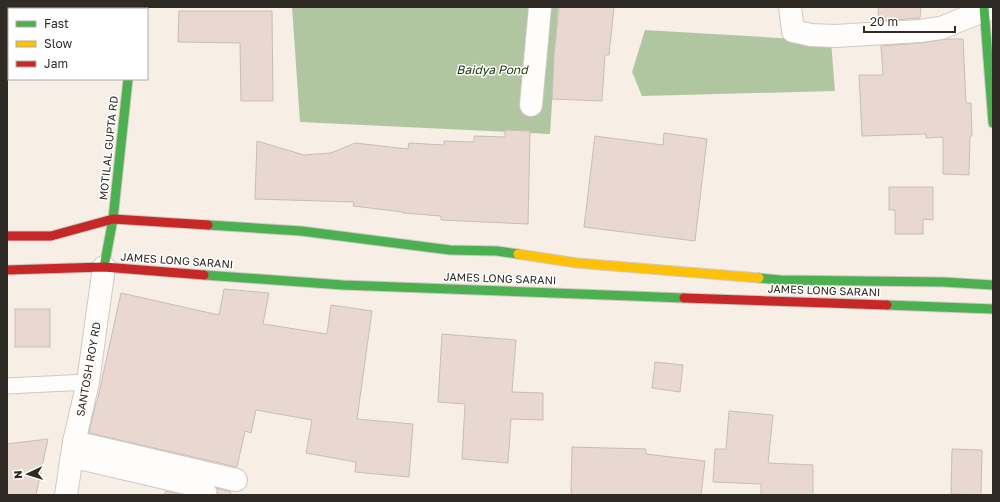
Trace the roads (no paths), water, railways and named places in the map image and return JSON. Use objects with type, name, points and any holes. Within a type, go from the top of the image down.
[{"type":"main road","points":[[987,8],[993,123]]},
{"type":"main road","name":"MOTILAL GUPTA RD","points":[[104,267],[113,219],[128,80]]},
{"type":"main road","points":[[7,236],[51,236],[113,219],[301,232],[450,250],[497,250],[577,263],[780,280],[886,293],[943,282],[993,285]]},
{"type":"main road","name":"JAMES LONG SARANI","points":[[7,270],[104,267],[343,285],[886,293],[993,309]]},
{"type":"street","points":[[531,105],[540,7]]},
{"type":"street","points":[[790,7],[793,31],[811,35],[835,36],[920,31],[941,28],[987,8]]},
{"type":"street","name":"SANTOSH ROY RD","points":[[66,495],[73,451],[88,382],[104,267]]},
{"type":"street","points":[[73,451],[236,480]]},
{"type":"lane","points":[[7,386],[88,382]]},
{"type":"lane","points":[[73,451],[209,492]]},
{"type":"water","name":"Baidya Pond","points":[[292,7],[558,7],[550,134],[300,122]]},
{"type":"water","points":[[645,30],[831,41],[835,91],[642,96],[632,72]]}]
